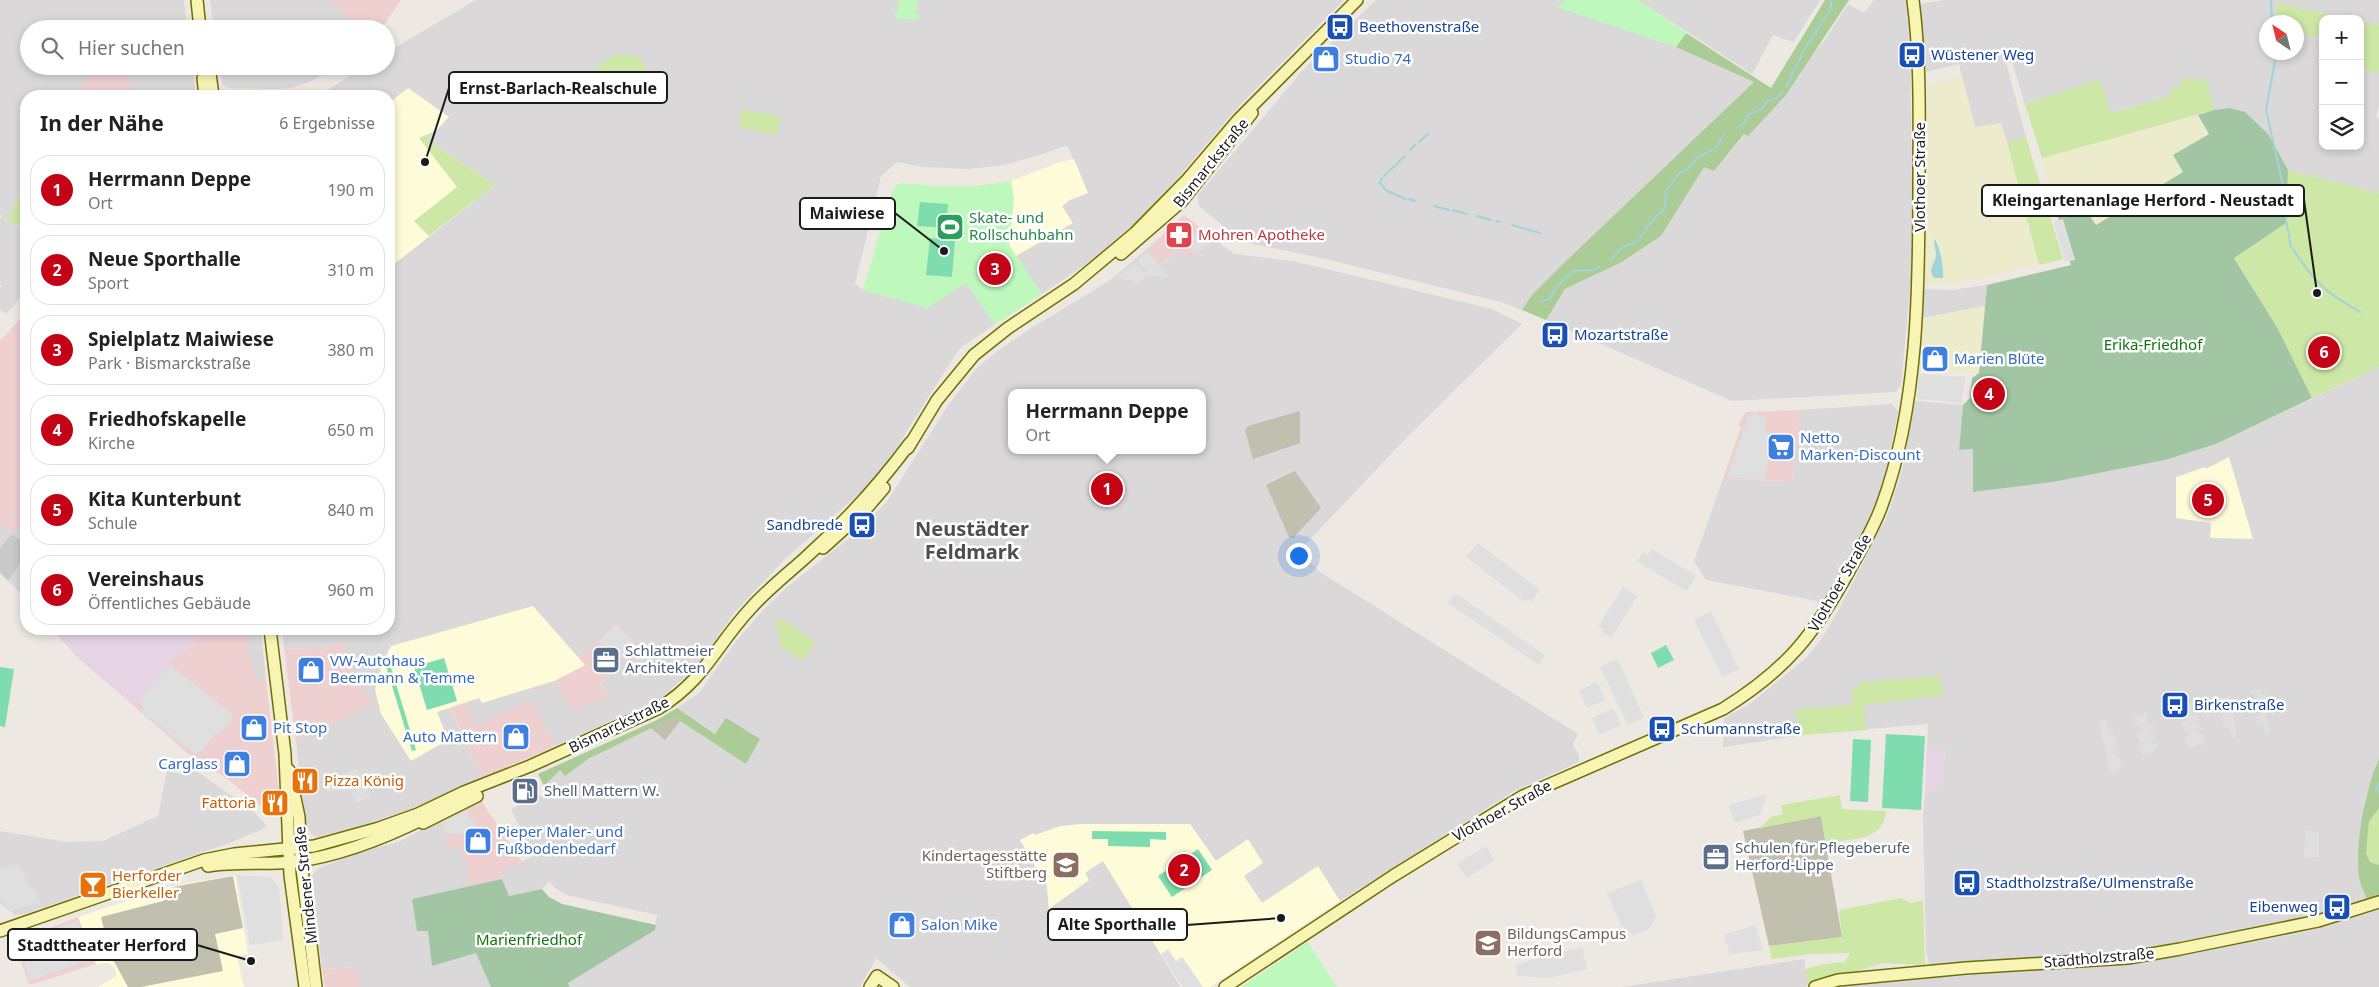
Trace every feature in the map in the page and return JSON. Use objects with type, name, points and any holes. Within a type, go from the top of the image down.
[{"type":"main road","points":[[197,0],[199,20]]},
{"type":"main road","name":"Bismarckstraße","points":[[139,884],[176,870],[224,856],[332,842],[379,828],[418,814],[464,792],[624,724],[675,698],[696,680],[749,609],[806,557],[874,489],[910,443],[949,383],[974,355],[1000,334],[1123,253],[1182,201],[1243,126],[1269,89],[1357,0]]},
{"type":"main road","name":"Vlothoer Straße","points":[[1225,987],[1393,876],[1523,796],[1724,710],[1784,664],[1819,624],[1864,544],[1882,505],[1896,460],[1907,399],[1920,243],[1919,76],[1912,0]]},
{"type":"main road","points":[[203,75],[204,90]]},
{"type":"main road","points":[[210,75],[212,90]]},
{"type":"main road","name":"Mindener Straße","points":[[271,635],[285,754],[295,791],[295,848],[305,987]]},
{"type":"main road","name":"Bismarckstraße","points":[[139,884],[211,865],[296,861],[353,848],[388,836],[495,780]]},
{"type":"main road","points":[[388,836],[407,830],[477,796]]},
{"type":"main road","name":"Mindener Straße","points":[[296,861],[316,987]]},
{"type":"main road","points":[[1,929],[139,884]]},
{"type":"main road","name":"Stadtholzstraße","points":[[1815,987],[1838,980],[2151,954],[2318,921],[2379,902]]},
{"type":"main road","points":[[870,987],[877,976],[893,987]]},
{"type":"shaded area","points":[[0,0],[184,0],[186,20],[20,20],[20,75],[90,75],[76,90],[20,90],[20,196],[7,219],[20,227],[20,298],[6,314],[0,309],[0,288],[2,286],[0,284],[0,219],[2,216],[0,215]]},
{"type":"shaded area","points":[[210,0],[332,0],[341,8],[348,20],[213,20]]},
{"type":"shaded area","points":[[332,0],[401,0],[387,20],[348,20],[341,8]]},
{"type":"shaded area","points":[[476,0],[1344,0],[1239,106],[1146,215],[1085,265],[1042,294],[1016,256],[1072,223],[1062,207],[1069,200],[1088,193],[1067,145],[1004,165],[969,169],[922,167],[897,162],[881,176],[855,284],[863,290],[927,307],[966,283],[995,324],[959,349],[892,455],[868,486],[785,559],[735,612],[693,670],[658,700],[555,746],[531,700],[476,727],[450,708],[482,778],[441,798],[370,823],[317,837],[312,835],[305,825],[296,741],[371,704],[349,667],[343,642],[315,649],[284,648],[283,635],[395,635],[395,263],[494,185],[427,140],[449,117],[408,88],[395,98],[395,90],[328,90],[352,75],[395,75],[395,48]],"holes":[[[618,622],[616,666],[600,684],[605,689],[554,681]]]},
{"type":"shaded area","points":[[1376,0],[1566,0],[1558,7],[1676,47],[1754,82],[1567,260],[1531,296],[1522,310],[1501,302],[1317,257],[1252,244],[1237,237],[1200,207],[1198,195],[1303,70]]},
{"type":"shaded area","points":[[1638,0],[1820,0],[1794,42],[1773,35],[1752,74]]},
{"type":"shaded area","points":[[1874,0],[1906,0],[1910,44],[1913,258],[1901,385],[1896,392],[1732,401],[1546,320],[1565,289],[1622,262],[1661,236],[1704,166],[1714,171],[1824,41],[1848,4],[1864,13]]},
{"type":"shaded area","points":[[1945,0],[2379,0],[2379,25],[2364,22],[2364,15],[2332,15],[2277,3],[2276,15],[2259,15],[2259,60],[2304,60],[2304,34],[2319,37],[2319,150],[2364,150],[2364,70],[2379,73],[2379,105],[2376,117],[2379,118],[2379,193],[2288,170],[2269,135],[2229,108],[2214,110],[2206,81],[2181,86],[2171,96],[2110,113],[2099,80],[2025,104],[2012,62],[2006,63],[2026,137],[2007,142],[2001,123],[1975,127],[1959,64],[1926,72],[1920,4]]},
{"type":"shaded area","points":[[90,75],[128,75],[134,90],[76,90]]},
{"type":"shaded area","points":[[128,75],[193,75],[195,90],[134,90]]},
{"type":"shaded area","points":[[221,75],[322,75],[307,83],[291,88],[229,88],[222,84]]},
{"type":"shaded area","points":[[408,88],[449,117],[427,140],[495,185],[395,263],[395,98]]},
{"type":"shaded area","points":[[1074,159],[1088,193],[1070,200],[1062,206],[1073,223],[1016,256],[1009,245],[1014,199],[1011,181],[1060,162]]},
{"type":"shaded area","points":[[1183,216],[1187,217],[1215,240],[1193,256],[1183,256],[1176,250],[1161,265],[1147,249]]},
{"type":"shaded area","points":[[2063,219],[2075,260],[2065,262],[2054,222]]},
{"type":"shaded area","points":[[1197,232],[1212,241],[1194,255],[1185,240]]},
{"type":"shaded area","points":[[1215,240],[1234,254],[1292,261],[1492,309],[1522,324],[1410,434],[1300,550],[1301,554],[1320,572],[1578,734],[1573,744],[1579,756],[1579,762],[1516,790],[1340,901],[1318,866],[1262,903],[1244,876],[1248,839],[1216,861],[1190,824],[1061,826],[1020,840],[1047,886],[1049,908],[1089,880],[1085,873],[1103,861],[1181,987],[910,987],[876,958],[860,987],[570,987],[568,983],[655,930],[657,915],[566,895],[549,881],[542,889],[509,896],[500,873],[533,856],[511,809],[547,793],[544,786],[560,770],[565,776],[588,759],[674,717],[746,764],[759,739],[716,734],[677,708],[699,693],[737,640],[766,607],[787,587],[853,535],[886,503],[949,404],[977,368],[996,352],[1033,327],[1109,281],[1147,249],[1162,265],[1176,250],[1193,256]]},
{"type":"shaded area","points":[[1147,252],[1169,276],[1166,278],[1149,276],[1136,284],[1134,281],[1114,278],[1135,263],[1145,273],[1146,271],[1137,260]]},
{"type":"shaded area","points":[[1987,285],[1985,306],[1922,318],[1924,289],[1952,290]]},
{"type":"shaded area","points":[[20,319],[20,525],[12,534],[0,523],[0,341]]},
{"type":"shaded area","points":[[2379,367],[2379,759],[2365,798],[2360,844],[2359,878],[2367,899],[2338,909],[2279,923],[2136,950],[1930,966],[1926,951],[1923,817],[1925,793],[1942,788],[1945,748],[1927,747],[1928,724],[1811,734],[1723,747],[1724,718],[1751,703],[1806,658],[1822,638],[1836,615],[1888,514],[1902,471],[1915,401],[1963,405],[1959,450],[1973,448],[1973,492],[2053,482],[2165,460],[2216,444]]},
{"type":"shaded area","points":[[1919,374],[1965,377],[1962,403],[1917,399]]},
{"type":"shaded area","points":[[1892,404],[1898,412],[1886,472],[1878,496],[1862,534],[1818,609],[1817,601],[1706,580],[1694,561],[1723,479],[1792,481],[1800,410]]},
{"type":"shaded area","points":[[1800,410],[1792,481],[1723,479],[1741,427],[1738,425],[1746,412]]},
{"type":"shaded area","points":[[1300,411],[1300,443],[1253,459],[1245,430],[1248,426]]},
{"type":"shaded area","points":[[1758,412],[1758,416],[1766,417],[1765,432],[1772,433],[1765,480],[1727,477],[1748,416]]},
{"type":"shaded area","points":[[2229,457],[2253,539],[2210,538],[2211,523],[2176,518],[2176,477],[2205,467],[2206,469]]},
{"type":"shaded area","points":[[1295,471],[1321,508],[1293,538],[1289,537],[1266,485]]},
{"type":"shaded area","points":[[0,523],[12,534],[0,548]]},
{"type":"shaded area","points":[[20,525],[20,540],[12,534]]},
{"type":"shaded area","points":[[12,534],[20,540],[20,564],[8,581],[0,573],[0,548]]},
{"type":"shaded area","points":[[1478,543],[1540,590],[1532,601],[1528,599],[1525,602],[1466,557]]},
{"type":"shaded area","points":[[1652,549],[1696,576],[1686,591],[1637,561],[1643,552],[1648,555]]},
{"type":"shaded area","points":[[20,564],[20,592],[8,581]]},
{"type":"shaded area","points":[[1623,587],[1637,596],[1611,638],[1602,632],[1603,629],[1598,627]]},
{"type":"shaded area","points":[[1455,593],[1545,655],[1539,665],[1448,603]]},
{"type":"shaded area","points":[[533,606],[585,665],[554,681],[482,703],[479,698],[437,712],[448,740],[411,761],[381,714],[375,689],[384,659],[391,646]]},
{"type":"shaded area","points":[[1711,612],[1739,669],[1722,677],[1694,620]]},
{"type":"shaded area","points":[[618,622],[639,645],[600,683],[608,696],[574,712],[554,681],[585,665],[579,659],[581,655]]},
{"type":"shaded area","points":[[616,624],[636,645],[617,662],[598,641]]},
{"type":"shaded area","points":[[57,635],[200,635],[186,652],[183,650],[133,705],[77,657]]},
{"type":"shaded area","points":[[200,635],[247,635],[255,680],[266,680],[281,809],[272,815],[226,778],[193,758],[133,705],[183,649],[186,652]]},
{"type":"shaded area","points":[[247,635],[262,635],[266,680],[255,681]]},
{"type":"shaded area","points":[[343,642],[349,667],[372,704],[296,741],[284,648],[315,649]]},
{"type":"shaded area","points":[[1617,659],[1644,717],[1628,725],[1600,667]]},
{"type":"shaded area","points":[[170,665],[232,714],[232,722],[214,736],[196,755],[142,712],[143,707],[137,702]]},
{"type":"shaded area","points":[[1597,682],[1605,700],[1587,708],[1579,691]]},
{"type":"shaded area","points":[[2261,689],[2262,695],[2268,694],[2269,699],[2263,701],[2270,733],[2266,734],[2263,723],[2258,724],[2256,716],[2261,715],[2260,710],[2255,711],[2253,703],[2258,702],[2256,693],[2251,694],[2250,691]]},
{"type":"shaded area","points":[[2229,696],[2236,728],[2235,737],[2232,738],[2229,727],[2224,728],[2221,715],[2226,713],[2224,703],[2218,704],[2217,699]]},
{"type":"shaded area","points":[[531,700],[555,746],[482,778],[450,707],[465,703],[476,727]]},
{"type":"shaded area","points":[[2191,703],[2193,715],[2198,714],[2199,720],[2194,721],[2195,724],[2200,723],[2201,729],[2196,730],[2197,734],[2202,733],[2205,744],[2188,748],[2185,737],[2190,735],[2189,732],[2184,733],[2182,722],[2187,721],[2186,716],[2181,717],[2179,706]]},
{"type":"shaded area","points":[[1613,708],[1621,725],[1600,735],[1592,718]]},
{"type":"shaded area","points":[[2146,713],[2148,725],[2153,724],[2154,730],[2149,731],[2150,734],[2155,733],[2156,739],[2151,740],[2152,744],[2157,743],[2158,748],[2153,750],[2154,752],[2142,755],[2140,747],[2145,745],[2144,742],[2139,743],[2137,732],[2142,731],[2141,726],[2136,727],[2134,716]]},
{"type":"shaded area","points":[[674,717],[680,721],[665,740],[651,728]]},
{"type":"shaded area","points":[[2106,720],[2108,729],[2113,728],[2114,731],[2109,733],[2109,736],[2115,735],[2118,750],[2112,751],[2113,754],[2118,753],[2122,768],[2110,773],[2099,721]]},
{"type":"shaded area","points":[[1927,747],[1945,748],[1942,788],[1925,793]]},
{"type":"shaded area","points":[[190,766],[254,812],[266,825],[265,828],[232,842],[24,914],[15,915],[0,903],[0,831],[67,842],[103,841],[158,816],[167,771],[188,775]]},
{"type":"shaded area","points":[[358,768],[371,797],[355,803],[350,789],[327,792],[325,781]]},
{"type":"shaded area","points":[[1767,794],[1760,815],[1735,823],[1729,805]]},
{"type":"shaded area","points":[[480,799],[522,862],[500,873],[502,879],[472,886],[462,849],[450,847],[438,820]]},
{"type":"shaded area","points":[[464,808],[480,831],[473,835],[446,833],[440,820]]},
{"type":"shaded area","points":[[1821,816],[1842,937],[1769,946],[1743,831]]},
{"type":"shaded area","points":[[438,820],[462,848],[472,886],[413,899],[417,931],[428,931],[476,952],[491,987],[358,987],[359,967],[322,969],[311,876],[319,868],[361,852],[401,841]]},
{"type":"shaded area","points":[[1081,824],[1190,824],[1216,861],[1248,839],[1263,863],[1244,876],[1262,903],[1318,866],[1340,901],[1210,987],[1181,987],[1103,861],[1085,873],[1089,880],[1049,909],[1047,886],[1020,840],[1033,833],[1035,835],[1061,826]]},
{"type":"shaded area","points":[[2305,831],[2319,832],[2319,857],[2304,857]]},
{"type":"shaded area","points":[[1486,846],[1494,860],[1467,878],[1457,864]]},
{"type":"shaded area","points":[[18,864],[40,902],[11,911],[0,898],[0,870]]},
{"type":"shaded area","points":[[235,875],[248,954],[237,956],[244,987],[98,987],[116,976],[115,968],[109,963],[96,964],[78,917],[172,886]]},
{"type":"shaded area","points":[[237,875],[269,877],[279,886],[283,940],[250,945]]},
{"type":"shaded area","points":[[233,876],[243,928],[215,934],[223,971],[141,987],[128,987],[110,954],[101,917],[163,901],[173,887]]},
{"type":"shaded area","points":[[1641,880],[1656,916],[1650,928],[1633,935],[1621,925],[1607,893]]},
{"type":"shaded area","points":[[2379,910],[2379,987],[1835,987],[1876,982],[2143,963],[2304,932]]},
{"type":"shaded area","points":[[78,917],[96,964],[29,984],[14,942]]},
{"type":"shaded area","points":[[77,921],[92,959],[30,981],[17,943]]},
{"type":"shaded area","points":[[1755,925],[1763,950],[1730,954],[1724,935]]},
{"type":"shaded area","points":[[1582,947],[1587,969],[1550,978],[1518,976],[1515,965]]},
{"type":"shaded area","points":[[1168,949],[1176,961],[1182,957],[1203,987],[1182,987],[1161,954]]},
{"type":"shaded area","points":[[1804,959],[1808,984],[1806,987],[1622,987]]},
{"type":"shaded area","points":[[360,967],[358,987],[325,987],[322,969]]},
{"type":"green space","points":[[899,0],[918,0],[916,14],[921,15],[918,20],[896,18],[893,12],[898,12]]},
{"type":"green space","points":[[1566,0],[1638,0],[1686,33],[1676,47],[1557,7]]},
{"type":"green space","points":[[1825,0],[1849,0],[1785,96],[1748,136],[1744,134],[1714,171],[1704,167],[1661,236],[1622,262],[1565,289],[1546,320],[1522,310],[1531,296],[1567,260],[1754,82],[1676,47],[1686,33],[1771,88]]},
{"type":"green space","points":[[2277,3],[2332,15],[2319,15],[2319,37],[2304,34],[2304,15],[2276,15]]},
{"type":"green space","points":[[2364,22],[2379,25],[2379,73],[2364,70]]},
{"type":"green space","points":[[615,54],[637,56],[646,67],[645,87],[630,103],[621,105],[593,71]]},
{"type":"green space","points":[[1962,76],[1975,127],[2001,123],[2039,265],[1955,283],[1926,284],[1928,85]]},
{"type":"green space","points":[[2183,77],[2207,81],[2214,110],[2042,158],[2025,104],[2100,79],[2111,113],[2171,96],[2169,89],[2181,86]]},
{"type":"green space","name":"Erika-Friedhof","points":[[2229,108],[2245,112],[2269,135],[2288,170],[2286,223],[2234,258],[2278,329],[2312,398],[2216,444],[2165,460],[2053,482],[1973,492],[1973,449],[1959,450],[1963,405],[1970,398],[1972,378],[1979,373],[1987,285],[2071,265],[2052,194],[2068,184],[2096,225],[2183,172],[2173,155],[2209,134],[2198,115]]},
{"type":"green space","points":[[743,109],[781,117],[777,135],[739,127]]},
{"type":"green space","points":[[2198,115],[2209,134],[2173,155],[2183,172],[2096,225],[2068,185],[2052,194],[2042,158]]},
{"type":"green space","points":[[435,131],[427,140],[495,185],[429,236],[414,221],[457,187],[419,138]]},
{"type":"green space","points":[[2026,137],[2063,259],[2039,265],[2007,142]]},
{"type":"green space","points":[[2288,170],[2379,193],[2379,367],[2312,398],[2278,329],[2234,257],[2286,223]]},
{"type":"green space","points":[[1011,181],[1014,199],[1009,245],[1042,294],[995,324],[966,283],[927,308],[863,290],[891,195],[896,186],[901,183],[933,186],[977,186]]},
{"type":"green space","points":[[20,196],[20,227],[7,219]]},
{"type":"green space","points":[[920,202],[948,204],[946,228],[917,226]]},
{"type":"green space","points":[[930,238],[955,240],[952,277],[926,275]]},
{"type":"green space","points":[[1985,306],[1979,373],[1916,369],[1922,318]]},
{"type":"green space","points":[[780,618],[816,642],[803,661],[778,645],[781,640],[777,637],[781,631],[774,627]]},
{"type":"green space","points":[[1666,645],[1674,660],[1658,668],[1651,653]]},
{"type":"green space","points":[[444,658],[457,701],[427,710],[414,667]]},
{"type":"green space","points":[[389,661],[416,750],[412,751],[385,663]]},
{"type":"green space","points":[[0,667],[14,669],[5,727],[0,726]]},
{"type":"green space","points":[[1940,676],[1943,695],[1864,705],[1866,730],[1790,736],[1799,731],[1795,709],[1853,705],[1852,688],[1860,687],[1859,682]]},
{"type":"green space","points":[[677,708],[715,734],[726,718],[760,739],[746,764],[674,717],[588,759],[565,776],[560,770],[544,786],[538,774],[657,720]]},
{"type":"green space","points":[[1886,734],[1925,736],[1921,810],[1882,808]]},
{"type":"green space","points":[[1853,739],[1871,740],[1868,802],[1850,801]]},
{"type":"green space","points":[[2379,759],[2379,808],[2369,822],[2366,853],[2370,862],[2379,865],[2379,895],[2367,899],[2359,877],[2358,849],[2365,801]]},
{"type":"green space","points":[[1840,795],[1842,809],[1886,811],[1884,821],[1873,833],[1864,837],[1826,843],[1821,816],[1760,828],[1771,817],[1783,814],[1781,805]]},
{"type":"green space","points":[[2379,808],[2379,865],[2370,862],[2366,853],[2369,822]]},
{"type":"green space","points":[[1092,831],[1166,832],[1166,840],[1150,839],[1150,847],[1108,846],[1108,839],[1092,839]]},
{"type":"green space","points":[[1198,849],[1212,870],[1172,897],[1158,876]]},
{"type":"green space","name":"Marienfriedhof","points":[[502,879],[509,896],[542,889],[549,897],[562,904],[656,925],[655,930],[568,983],[570,987],[491,987],[476,953],[432,966],[428,931],[417,931],[412,899]]},
{"type":"green space","points":[[1901,898],[1911,903],[1923,900],[1925,965],[1883,963],[1851,973],[1822,978],[1808,984],[1805,969],[1824,964],[1845,962],[1850,953],[1810,954],[1772,959],[1769,946],[1842,937],[1839,910]]},
{"type":"green space","points":[[1308,942],[1337,987],[1242,987],[1250,981]]},
{"type":"water","points":[[1934,239],[1941,257],[1943,278],[1934,278],[1931,272],[1936,255]]},
{"type":"waterway","points":[[1786,87],[1804,50],[1831,8],[1831,0]]},
{"type":"waterway","points":[[2271,0],[2272,15]]},
{"type":"waterway","points":[[2275,61],[2266,110],[2288,207],[2286,220],[2291,247]]},
{"type":"waterway","points":[[1738,127],[1744,124],[1748,115],[1763,108],[1767,101],[1775,99],[1782,93]]},
{"type":"waterway","points":[[1419,142],[1428,134]]},
{"type":"waterway","points":[[1612,258],[1623,247],[1638,241],[1651,222],[1665,208],[1666,191],[1679,173],[1687,170],[1698,157],[1716,148],[1724,134]]},
{"type":"waterway","points":[[1410,150],[1415,145]]},
{"type":"waterway","points":[[1384,176],[1405,156]]},
{"type":"waterway","points":[[1382,178],[1380,183],[1387,191],[1406,199]]},
{"type":"waterway","points":[[1409,199],[1415,201]]},
{"type":"waterway","points":[[1434,206],[1449,210]]},
{"type":"waterway","points":[[1453,210],[1467,214]]},
{"type":"waterway","points":[[1477,216],[1491,220]]},
{"type":"waterway","points":[[1496,221],[1500,222]]},
{"type":"waterway","points":[[1512,225],[1540,233]]},
{"type":"waterway","points":[[2293,249],[2322,286],[2360,312]]},
{"type":"waterway","points":[[1541,301],[1550,299],[1556,288],[1573,271],[1593,270],[1600,267]]},
{"type":"waterway","points":[[2379,783],[2376,790],[2379,792]]},
{"type":"place","name":"Beethovenstraße","points":[[1340,27]]},
{"type":"place","name":"Wüstener Weg","points":[[1912,55]]},
{"type":"place","name":"Studio 74","points":[[1326,59]]},
{"type":"place","name":"Ernst-Barlach-Realschule","points":[[425,162]]},
{"type":"place","name":"Skate- und Rollschuhbahn","points":[[950,227]]},
{"type":"place","name":"Mohren Apotheke","points":[[1179,235]]},
{"type":"place","name":"Maiwiese","points":[[944,251]]},
{"type":"place","name":"Spielplatz Maiwiese","points":[[995,269]]},
{"type":"place","name":"Kleingartenanlage Herford - Neustadt","points":[[2317,293]]},
{"type":"place","name":"Mozartstraße","points":[[1555,335]]},
{"type":"place","name":"Vereinshaus","points":[[2324,352]]},
{"type":"place","name":"Marien Blüte","points":[[1935,359]]},
{"type":"place","name":"Friedhofskapelle","points":[[1989,394]]},
{"type":"place","name":"Netto Marken-Discount","points":[[1781,447]]},
{"type":"place","name":"Herrmann Deppe","points":[[1107,489]]},
{"type":"place","name":"Kita Kunterbunt","points":[[2208,500]]},
{"type":"place","name":"Sandbrede","points":[[862,525]]},
{"type":"place","name":"Schlattmeier Architekten","points":[[606,660]]},
{"type":"place","name":"VW-Autohaus Beermann & Temme","points":[[311,670]]},
{"type":"place","name":"Birkenstraße","points":[[2175,705]]},
{"type":"place","name":"Pit Stop","points":[[254,728]]},
{"type":"place","name":"Schumannstraße","points":[[1662,729]]},
{"type":"place","name":"Auto Mattern","points":[[516,737]]},
{"type":"place","name":"Carglass","points":[[237,764]]},
{"type":"place","name":"Pizza König","points":[[305,781]]},
{"type":"place","name":"Shell Mattern W.","points":[[525,791]]},
{"type":"place","name":"Fattoria","points":[[275,803]]},
{"type":"place","name":"Pieper Maler- und Fußbodenbedarf","points":[[478,841]]},
{"type":"place","name":"Schulen für Pflegeberufe Herford-Lippe","points":[[1716,857]]},
{"type":"place","name":"Kindertagesstätte Stiftberg","points":[[1066,865]]},
{"type":"place","name":"Neue Sporthalle","points":[[1184,870]]},
{"type":"place","name":"Stadtholzstraße/Ulmenstraße","points":[[1967,883]]},
{"type":"place","name":"Herforder Bierkeller","points":[[93,885]]},
{"type":"place","name":"Eibenweg","points":[[2337,907]]},
{"type":"place","name":"Alte Sporthalle","points":[[1281,918]]},
{"type":"place","name":"Salon Mike","points":[[902,925]]},
{"type":"place","name":"BildungsCampus Herford","points":[[1488,943]]},
{"type":"place","name":"Stadttheater Herford","points":[[251,961]]},
{"type":"district","name":"Neustädter Feldmark","points":[[972,540]]}]
